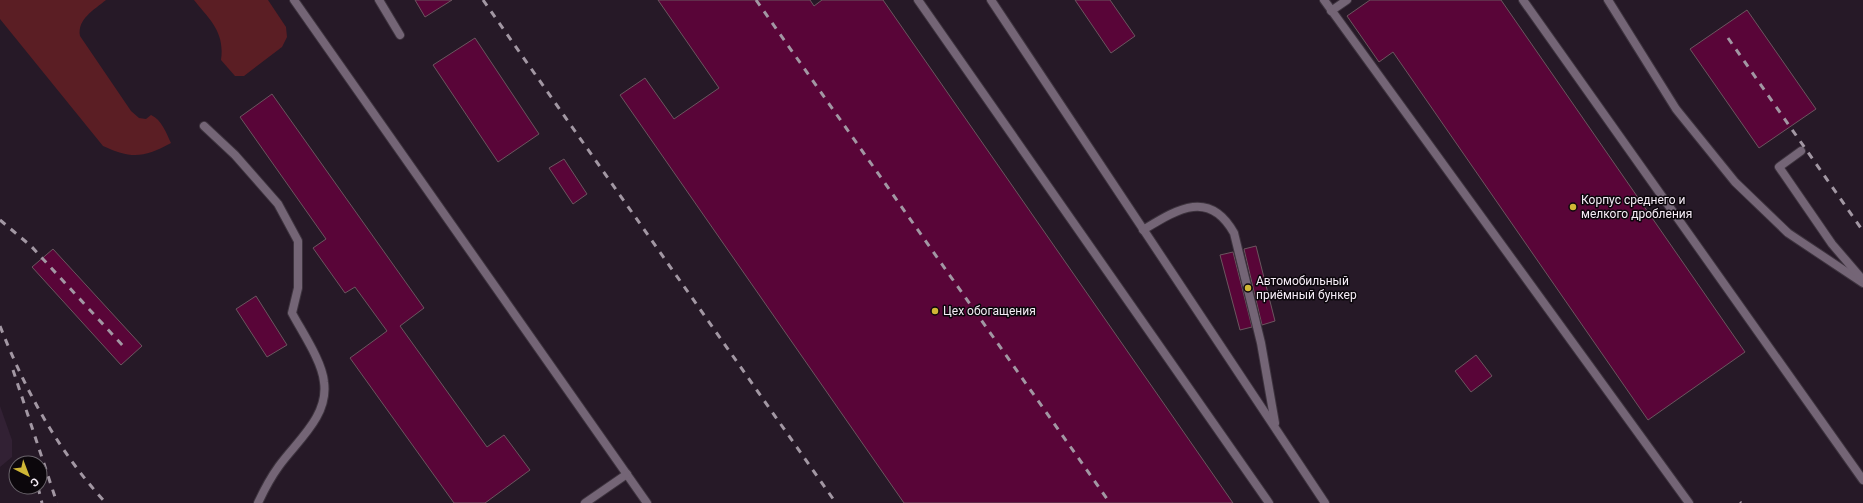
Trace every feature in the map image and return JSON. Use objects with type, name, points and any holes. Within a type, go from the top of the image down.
[{"type":"lane","points":[[294,0],[648,503]]},
{"type":"lane","points":[[379,0],[400,35]]},
{"type":"lane","points":[[918,0],[1269,503]]},
{"type":"lane","points":[[991,0],[1325,503]]},
{"type":"lane","points":[[1324,0],[1689,503]]},
{"type":"lane","points":[[1331,11],[1347,0]]},
{"type":"lane","points":[[1523,0],[1863,480]]},
{"type":"lane","points":[[1608,0],[1676,109],[1735,182],[1788,233],[1863,283]]},
{"type":"lane","points":[[204,126],[235,155],[278,204],[298,242],[298,288],[292,313],[317,360],[324,381],[322,408],[314,422],[278,466],[258,503]]},
{"type":"lane","points":[[1801,152],[1779,167],[1832,244],[1863,279]]},
{"type":"lane","points":[[1143,230],[1176,210],[1201,205],[1213,210],[1230,226],[1234,233],[1261,343],[1276,428]]},
{"type":"lane","points":[[585,503],[627,474]]},
{"type":"shaded area","points":[[0,0],[106,0],[87,15],[81,25],[80,36],[131,111],[139,118],[146,119],[151,115],[155,117],[163,127],[171,143],[153,152],[137,155],[122,153],[103,146],[0,19]]},
{"type":"shaded area","points":[[194,0],[268,0],[286,27],[287,37],[282,47],[244,76],[235,76],[221,60],[221,42],[215,27]]},
{"type":"shaded area","points":[[0,406],[12,440],[12,455],[8,455],[8,460],[0,467]]},
{"type":"building","points":[[415,0],[452,0],[425,17]]},
{"type":"building","name":"Цех обогащения","points":[[658,0],[810,0],[814,6],[822,0],[883,0],[1233,503],[904,503],[620,95],[645,78],[674,119],[719,88]]},
{"type":"building","points":[[1075,0],[1110,0],[1135,36],[1111,53]]},
{"type":"building","name":"Корпус среднего и мелкого дробления","points":[[1370,0],[1501,0],[1745,352],[1648,420],[1393,52],[1379,62],[1347,16]]},
{"type":"building","points":[[1747,10],[1816,109],[1759,148],[1690,49]]},
{"type":"building","points":[[475,38],[539,134],[498,162],[433,65]]},
{"type":"building","points":[[272,94],[424,308],[400,326],[487,447],[504,435],[530,470],[485,503],[454,503],[350,358],[387,331],[355,287],[345,293],[313,248],[326,239],[240,117]]},
{"type":"building","points":[[564,159],[587,194],[573,204],[549,168]]},
{"type":"building","points":[[1256,246],[1275,321],[1262,325],[1244,249]]},
{"type":"building","points":[[53,249],[142,346],[121,365],[32,267]]},
{"type":"building","points":[[1233,252],[1252,327],[1240,330],[1220,255]]},
{"type":"building","points":[[256,296],[287,345],[267,357],[236,309]]},
{"type":"building","points":[[1476,355],[1492,376],[1471,392],[1455,371]]},
{"type":"railway","points":[[483,0],[836,503]]},
{"type":"railway","points":[[756,0],[1110,503]]},
{"type":"railway","points":[[1728,38],[1863,231]]},
{"type":"railway","points":[[0,220],[31,246],[124,347]]},
{"type":"railway","points":[[0,326],[32,397],[58,442],[106,503]]},
{"type":"railway","points":[[13,370],[57,503]]},
{"type":"railway","points":[[40,495],[42,503]]},
{"type":"place","name":"Корпус среднего и мелкого дробления","points":[[1573,207]]},
{"type":"place","name":"Автомобильный приёмный бункер","points":[[1248,288]]},
{"type":"place","name":"Цех обогащения","points":[[935,311]]}]
